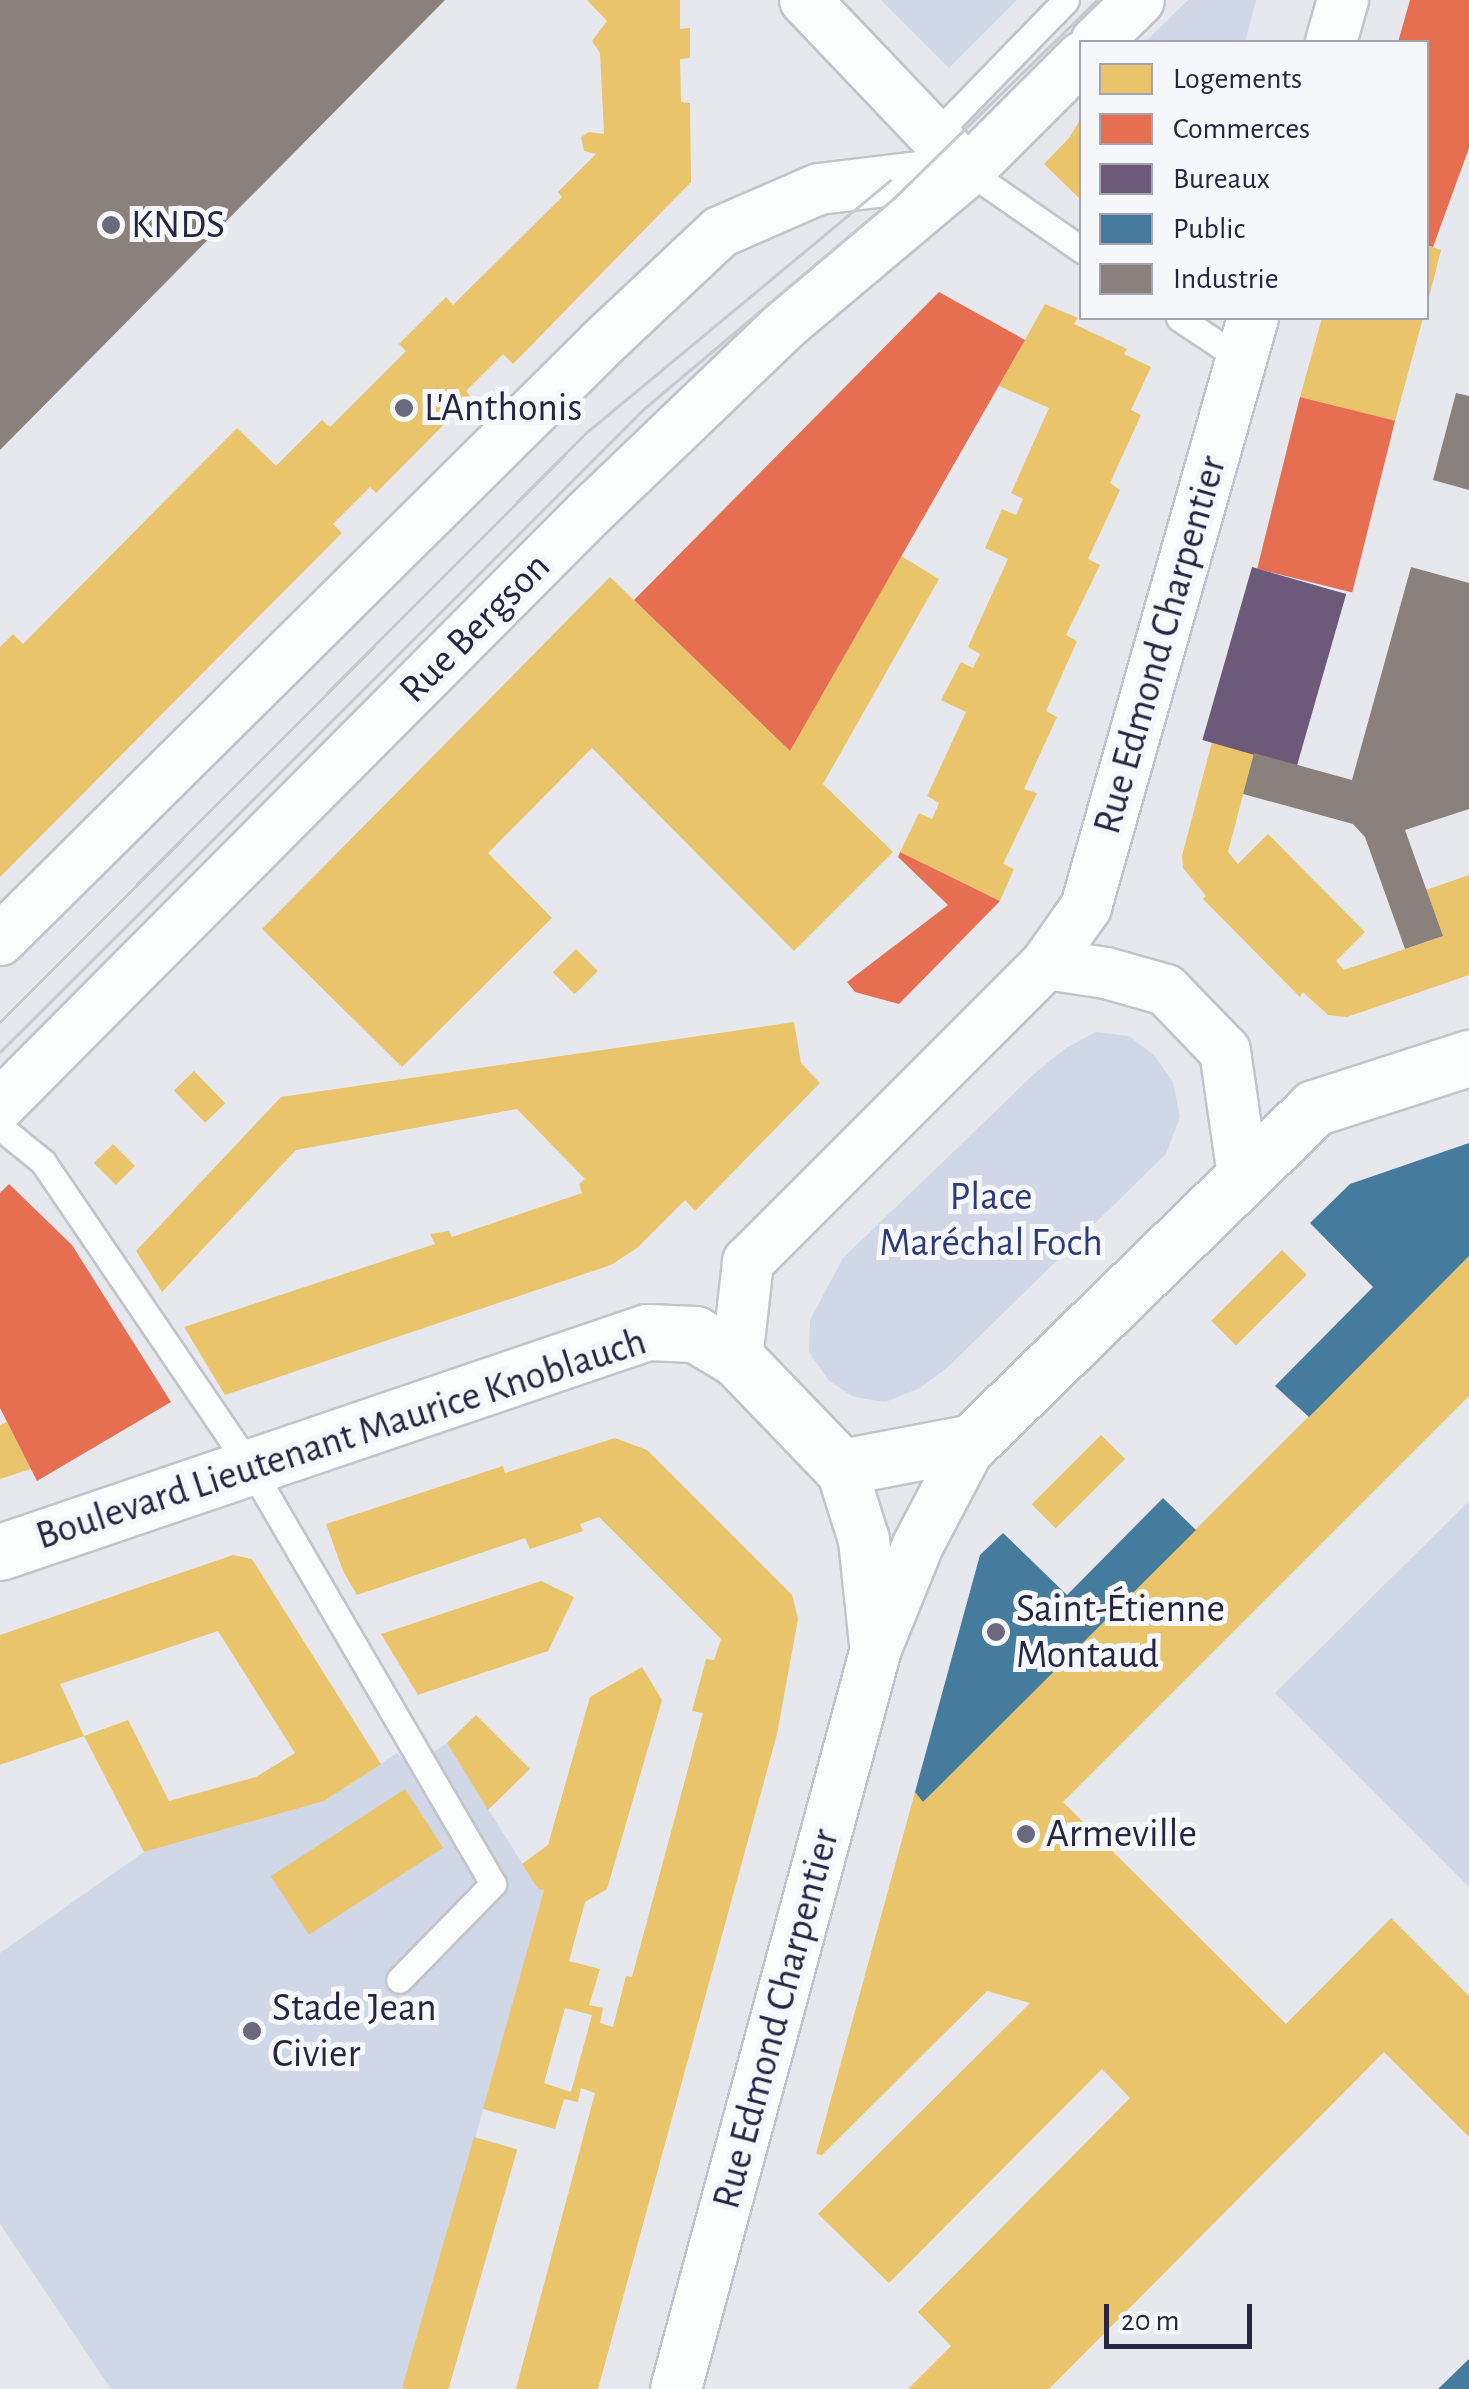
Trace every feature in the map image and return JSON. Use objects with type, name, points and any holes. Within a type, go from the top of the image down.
[{"type":"main road","points":[[737,1359],[842,1467],[972,1442],[1314,1108],[1469,1058]]},
{"type":"main road","name":"Boulevard Lieutenant Maurice Knoblauch","points":[[0,1552],[647,1332],[695,1334],[737,1359]]},
{"type":"street","points":[[805,0],[968,171]]},
{"type":"street","points":[[1098,40],[1139,0]]},
{"type":"street","points":[[1332,40],[1343,0]]},
{"type":"street","name":"Rue Bergson","points":[[0,1105],[590,513],[785,325],[968,171],[1079,60]]},
{"type":"street","points":[[0,940],[603,342],[720,232],[820,189],[968,171]]},
{"type":"street","name":"Rue Edmond Charpentier","points":[[1046,964],[1086,906],[1247,338]]},
{"type":"street","points":[[737,1359],[748,1262],[1046,964],[1106,973],[1166,990],[1226,1051],[1242,1176]]},
{"type":"street","name":"Rue Edmond Charpentier","points":[[676,2389],[876,1650],[918,1546],[972,1442]]},
{"type":"street","name":"Rue Edmond Charpentier","points":[[842,1467],[864,1540],[876,1650]]},
{"type":"lane","points":[[890,180],[1066,0]]},
{"type":"lane","points":[[968,171],[1079,248]]},
{"type":"lane","points":[[1186,320],[1247,338]]},
{"type":"lane","points":[[0,1128],[43,1162],[251,1468],[493,1884],[399,1980]]},
{"type":"green space","points":[[881,0],[1017,0],[949,68]]},
{"type":"green space","points":[[1188,0],[1256,0],[1246,40],[1147,40]]},
{"type":"green space","name":"Place Maréchal Foch","points":[[1096,1032],[1129,1036],[1154,1055],[1173,1082],[1180,1117],[1166,1154],[948,1367],[920,1388],[885,1402],[854,1397],[829,1381],[809,1352],[810,1320],[843,1258],[1035,1073],[1066,1048]]},
{"type":"green space","points":[[1469,1501],[1469,1887],[1275,1693]]},
{"type":"green space","name":"Stade Jean Civier","points":[[447,1743],[538,1889],[544,1890],[406,2389],[111,2389],[0,2224],[0,1953],[144,1852],[324,1801],[397,1753],[411,1767]]},
{"type":"building: Logements","points":[[587,0],[680,0],[680,29],[690,28],[690,58],[680,59],[681,102],[690,103],[691,182],[513,364],[503,354],[466,391],[471,397],[376,493],[370,487],[333,524],[342,533],[0,877],[0,647],[13,634],[23,644],[237,428],[276,466],[322,420],[330,427],[406,351],[399,344],[446,297],[453,305],[562,197],[558,192],[596,154],[584,151],[581,137],[589,132],[604,134],[600,53],[592,41],[607,21]]},
{"type":"building: Logements","points":[[1079,122],[1079,198],[1044,164]]},
{"type":"building: Logements","points":[[1429,246],[1441,250],[1429,297]]},
{"type":"building: Logements","points":[[1045,304],[1078,318],[1074,324],[1127,349],[1124,354],[1151,367],[1131,410],[1141,415],[1110,483],[1120,490],[1088,559],[1100,565],[1066,635],[1077,641],[1046,711],[1057,717],[1024,789],[1037,793],[1003,864],[1014,869],[1000,901],[900,852],[919,813],[932,819],[939,803],[927,796],[966,712],[941,700],[961,662],[973,668],[980,654],[968,647],[1008,559],[985,548],[1002,509],[1016,515],[1023,499],[1011,493],[1049,408],[999,386]]},
{"type":"building: Logements","points":[[1321,320],[1422,320],[1395,421],[1300,397]]},
{"type":"building: Logements","points":[[901,556],[939,579],[823,784],[893,852],[794,951],[592,748],[488,853],[552,918],[402,1067],[262,929],[610,577],[790,751]]},
{"type":"building: Logements","points":[[1212,742],[1254,753],[1228,852],[1238,864],[1268,834],[1365,932],[1336,961],[1344,970],[1443,936],[1426,890],[1469,875],[1469,975],[1347,1017],[1328,1015],[1303,992],[1300,997],[1203,899],[1206,896],[1183,868],[1182,856]]},
{"type":"building: Logements","points":[[576,949],[598,971],[575,994],[553,972]]},
{"type":"building: Logements","points":[[794,1022],[801,1063],[820,1083],[695,1211],[685,1200],[637,1248],[611,1265],[225,1395],[184,1327],[435,1244],[430,1234],[449,1231],[452,1237],[582,1193],[579,1184],[585,1179],[517,1109],[296,1150],[162,1292],[136,1251],[281,1097]]},
{"type":"building: Logements","points":[[194,1071],[225,1103],[205,1123],[174,1090]]},
{"type":"building: Logements","points":[[113,1144],[135,1166],[116,1185],[94,1163]]},
{"type":"building: Logements","points":[[1282,1250],[1307,1275],[1236,1345],[1211,1321]]},
{"type":"building: Logements","name":"Armeville","points":[[1469,1256],[1469,1396],[1063,1802],[1286,2024],[1391,1918],[1469,1996],[1469,2137],[1384,2052],[1049,2389],[908,2389],[951,2346],[918,2312],[1130,2098],[1102,2069],[889,2283],[818,2214],[1030,2003],[987,1991],[822,2155],[816,2154],[915,1792],[923,1802]]},
{"type":"building: Logements","points":[[7,1422],[31,1469],[0,1479],[0,1425]]},
{"type":"building: Logements","points":[[1101,1435],[1125,1459],[1056,1528],[1032,1504]]},
{"type":"building: Logements","points":[[615,1438],[647,1450],[792,1595],[798,1619],[777,1734],[598,2389],[516,2389],[595,2093],[581,2088],[578,2102],[564,2099],[555,2129],[483,2109],[544,1890],[538,1889],[522,1864],[548,1845],[590,1697],[642,1667],[662,1700],[607,1889],[585,1902],[569,1961],[600,1969],[589,2005],[603,2008],[600,2023],[613,2027],[626,1976],[632,1977],[703,1713],[692,1711],[706,1659],[714,1660],[721,1639],[599,1517],[580,1524],[583,1531],[530,1549],[525,1538],[357,1595],[343,1571],[326,1524],[503,1466],[505,1473]],"holes":[[[565,2008],[592,2015],[571,2092],[544,2083]]]},
{"type":"building: Logements","points":[[233,1555],[252,1559],[381,1764],[324,1801],[144,1852],[84,1736],[0,1765],[0,1635]],"holes":[[[218,1631],[295,1753],[256,1777],[169,1801],[128,1720],[84,1736],[60,1684]]]},
{"type":"building: Logements","points":[[541,1581],[574,1597],[548,1651],[418,1695],[381,1634]]},
{"type":"building: Logements","points":[[476,1715],[530,1769],[488,1810],[447,1743]]},
{"type":"building: Logements","points":[[405,1789],[443,1848],[309,1935],[271,1876]]},
{"type":"building: Logements","points":[[474,2137],[517,2149],[449,2389],[402,2388]]},
{"type":"building: Commerces","points":[[1410,0],[1469,0],[1469,148],[1433,247],[1429,246],[1429,40],[1399,40]]},
{"type":"building: Commerces","points":[[939,292],[1025,340],[790,751],[634,600]]},
{"type":"building: Commerces","points":[[1300,397],[1395,421],[1352,592],[1257,569]]},
{"type":"building: Commerces","points":[[900,852],[1000,901],[899,1004],[855,992],[847,982],[948,905],[898,857]]},
{"type":"building: Commerces","points":[[9,1184],[72,1245],[171,1402],[37,1481],[0,1408],[0,1193]]},
{"type":"building: Bureaux","points":[[1252,567],[1346,594],[1297,767],[1202,740]]},
{"type":"building: Public","points":[[1469,1143],[1469,1256],[1309,1417],[1275,1386],[1373,1287],[1310,1223],[1350,1184]]},
{"type":"building: Public","points":[[1163,1498],[1196,1530],[923,1802],[915,1792],[980,1555],[1003,1533],[1067,1595]]},
{"type":"building: Public","points":[[1469,2359],[1469,2389],[1438,2389]]},
{"type":"building: Industrie","name":"KNDS","points":[[0,0],[445,0],[0,450]]},
{"type":"building: Industrie","points":[[1456,393],[1469,396],[1469,490],[1433,480]]},
{"type":"building: Industrie","points":[[1411,567],[1469,583],[1469,809],[1405,830],[1443,936],[1405,949],[1365,837],[1353,824],[1243,794],[1254,753],[1352,780]]},
{"type":"tram line","points":[[0,1052],[646,407],[894,198],[1097,0]]},
{"type":"tram line","points":[[0,1022],[587,432],[890,180]]},
{"type":"place","name":"KNDS","points":[[111,225]]},
{"type":"place","name":"L'Anthonis","points":[[404,408]]},
{"type":"place","name":"Saint-Étienne Montaud","points":[[996,1632]]},
{"type":"place","name":"Armeville","points":[[1026,1834]]},
{"type":"place","name":"Stade Jean Civier","points":[[252,2031]]}]
